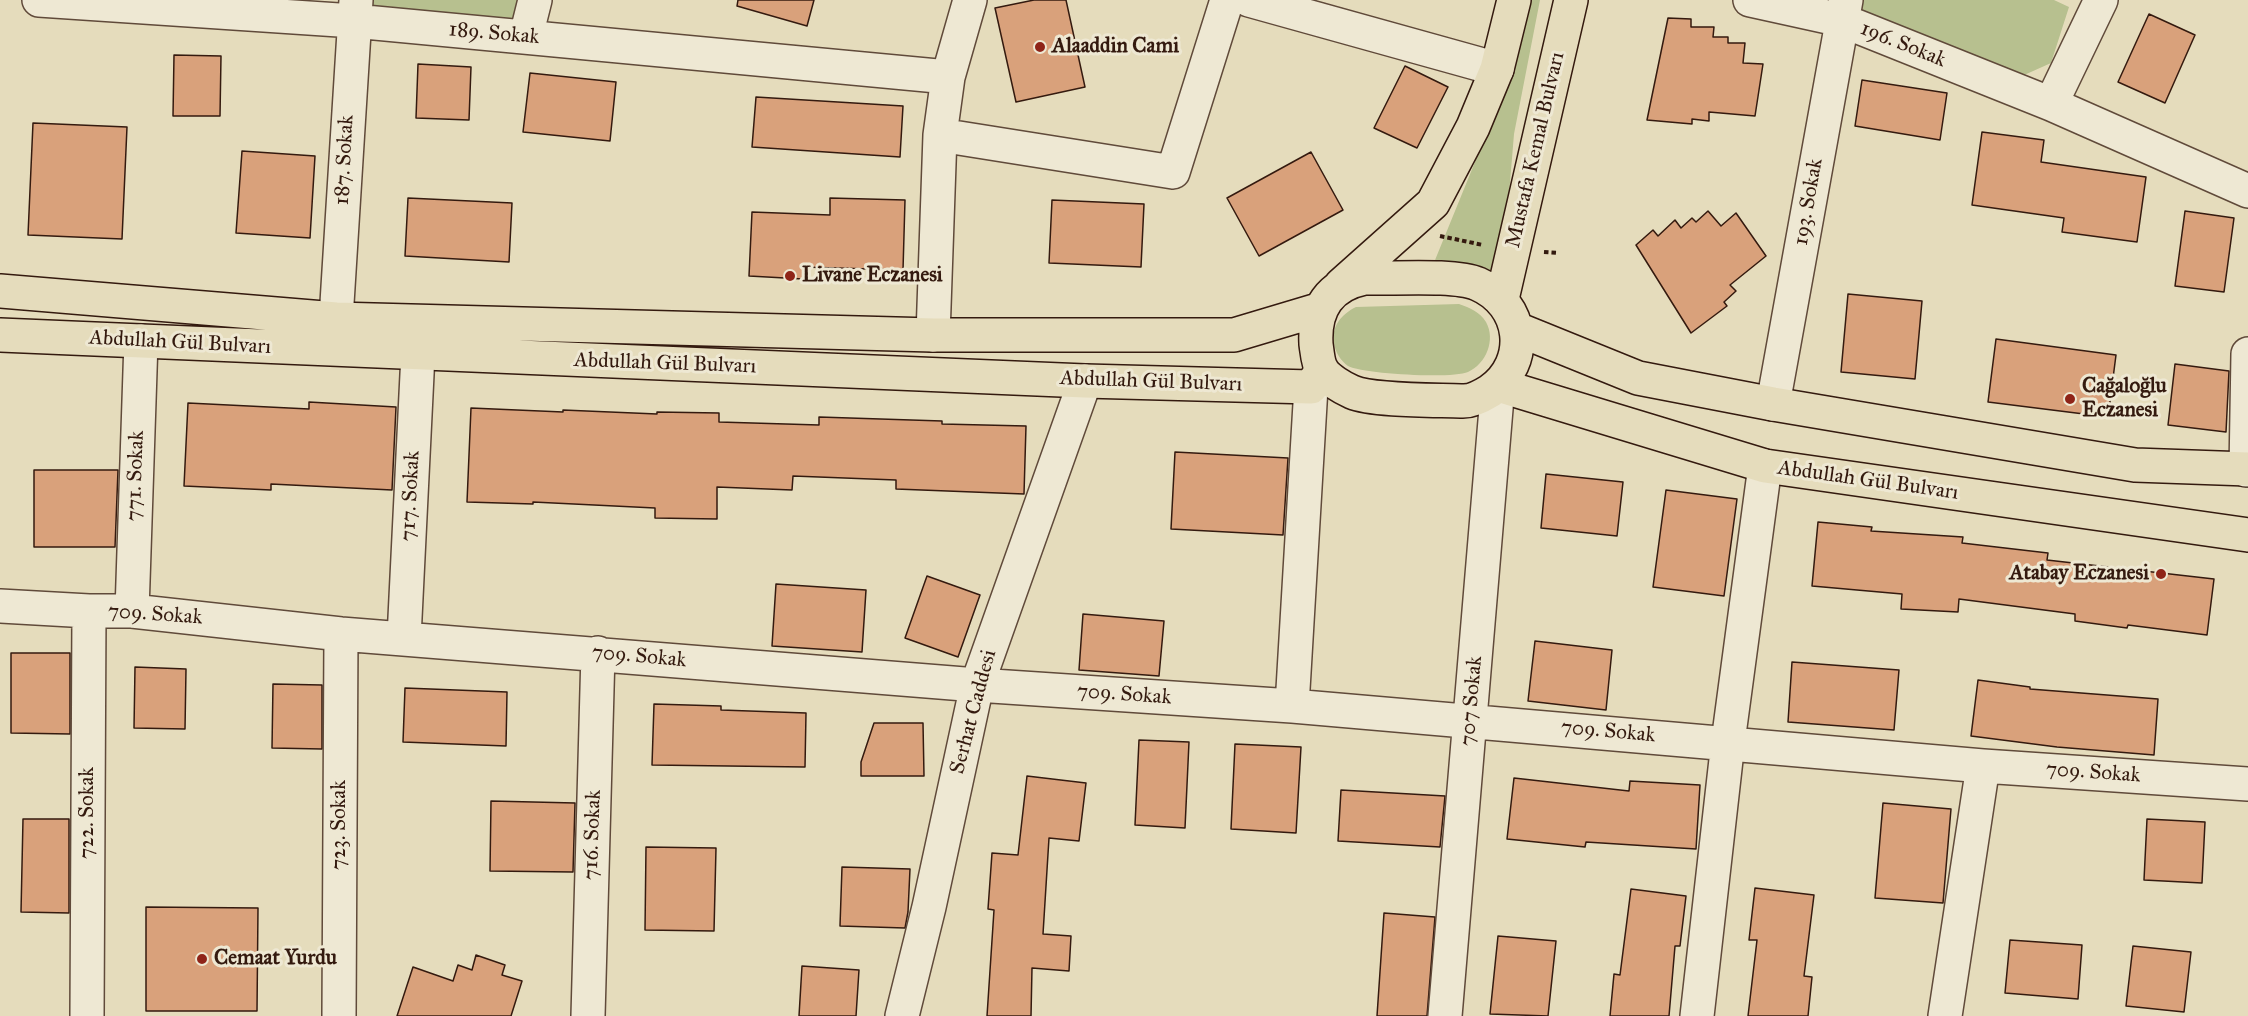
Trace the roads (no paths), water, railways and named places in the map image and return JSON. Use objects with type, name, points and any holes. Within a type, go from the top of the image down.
[{"type":"main road","points":[[1327,301],[1348,282],[1364,278],[1460,280],[1478,284],[1502,299],[1512,314],[1517,329],[1515,355],[1508,371],[1498,385],[1466,402],[1371,396],[1353,392],[1337,383],[1317,379],[1315,329],[1327,301],[1433,203],[1473,127],[1497,69],[1514,0]]},
{"type":"main road","name":"Mustafa Kemal Bulvarı","points":[[1502,299],[1571,0]]},
{"type":"main road","name":"Abdullah Gül Bulvarı","points":[[0,291],[336,319],[933,335],[1234,335],[1327,301]]},
{"type":"main road","points":[[1517,329],[1638,378],[1773,404],[2135,465],[2247,470]]},
{"type":"main road","name":"Abdullah Gül Bulvarı","points":[[0,335],[1085,381],[1317,379]]},
{"type":"main road","name":"Abdullah Gül Bulvarı","points":[[1498,385],[1765,466],[2248,534]]},
{"type":"street","name":"189. Sokak","points":[[39,0],[355,10],[526,36],[948,77]]},
{"type":"street","points":[[526,36],[535,0]]},
{"type":"street","points":[[933,335],[940,135],[948,77],[970,0]]},
{"type":"street","points":[[940,135],[1173,172],[1227,0]]},
{"type":"street","points":[[1249,0],[1497,69]]},
{"type":"street","name":"196. Sokak","points":[[1750,0],[1844,10],[2248,190]]},
{"type":"street","points":[[2051,104],[2102,0]]},
{"type":"street","name":"187. Sokak","points":[[336,319],[355,10]]},
{"type":"street","name":"193. Sokak","points":[[1773,404],[1844,10]]},
{"type":"street","name":"771. Sokak","points":[[132,611],[141,341]]},
{"type":"street","name":"717. Sokak","points":[[404,638],[418,354]]},
{"type":"street","points":[[2247,470],[2248,354]]},
{"type":"street","points":[[1292,706],[1317,379]]},
{"type":"street","name":"Serhat Caddesi","points":[[902,1016],[929,907],[977,685],[1085,381]]},
{"type":"street","name":"707 Sokak","points":[[1445,1016],[1498,385]]},
{"type":"street","points":[[1696,1016],[1728,742],[1765,466]]},
{"type":"street","name":"709. Sokak","points":[[0,606],[132,611],[341,634],[977,685],[1471,720],[1983,766],[2248,784]]},
{"type":"street","name":"722. Sokak","points":[[87,1016],[89,611]]},
{"type":"street","name":"723. Sokak","points":[[339,1016],[341,634]]},
{"type":"street","name":"716. Sokak","points":[[588,1016],[598,653]]},
{"type":"street","points":[[1945,1016],[1983,766]]},
{"type":"place","name":"Alaaddin Cami","points":[[1040,47]]},
{"type":"place","name":"Livane Eczanesi","points":[[790,276]]},
{"type":"place","name":"Cağaloğlu Eczanesi","points":[[2070,399]]},
{"type":"place","name":"Atabay Eczanesi","points":[[2161,574]]},
{"type":"place","name":"Cemaat Yurdu","points":[[202,959]]}]
